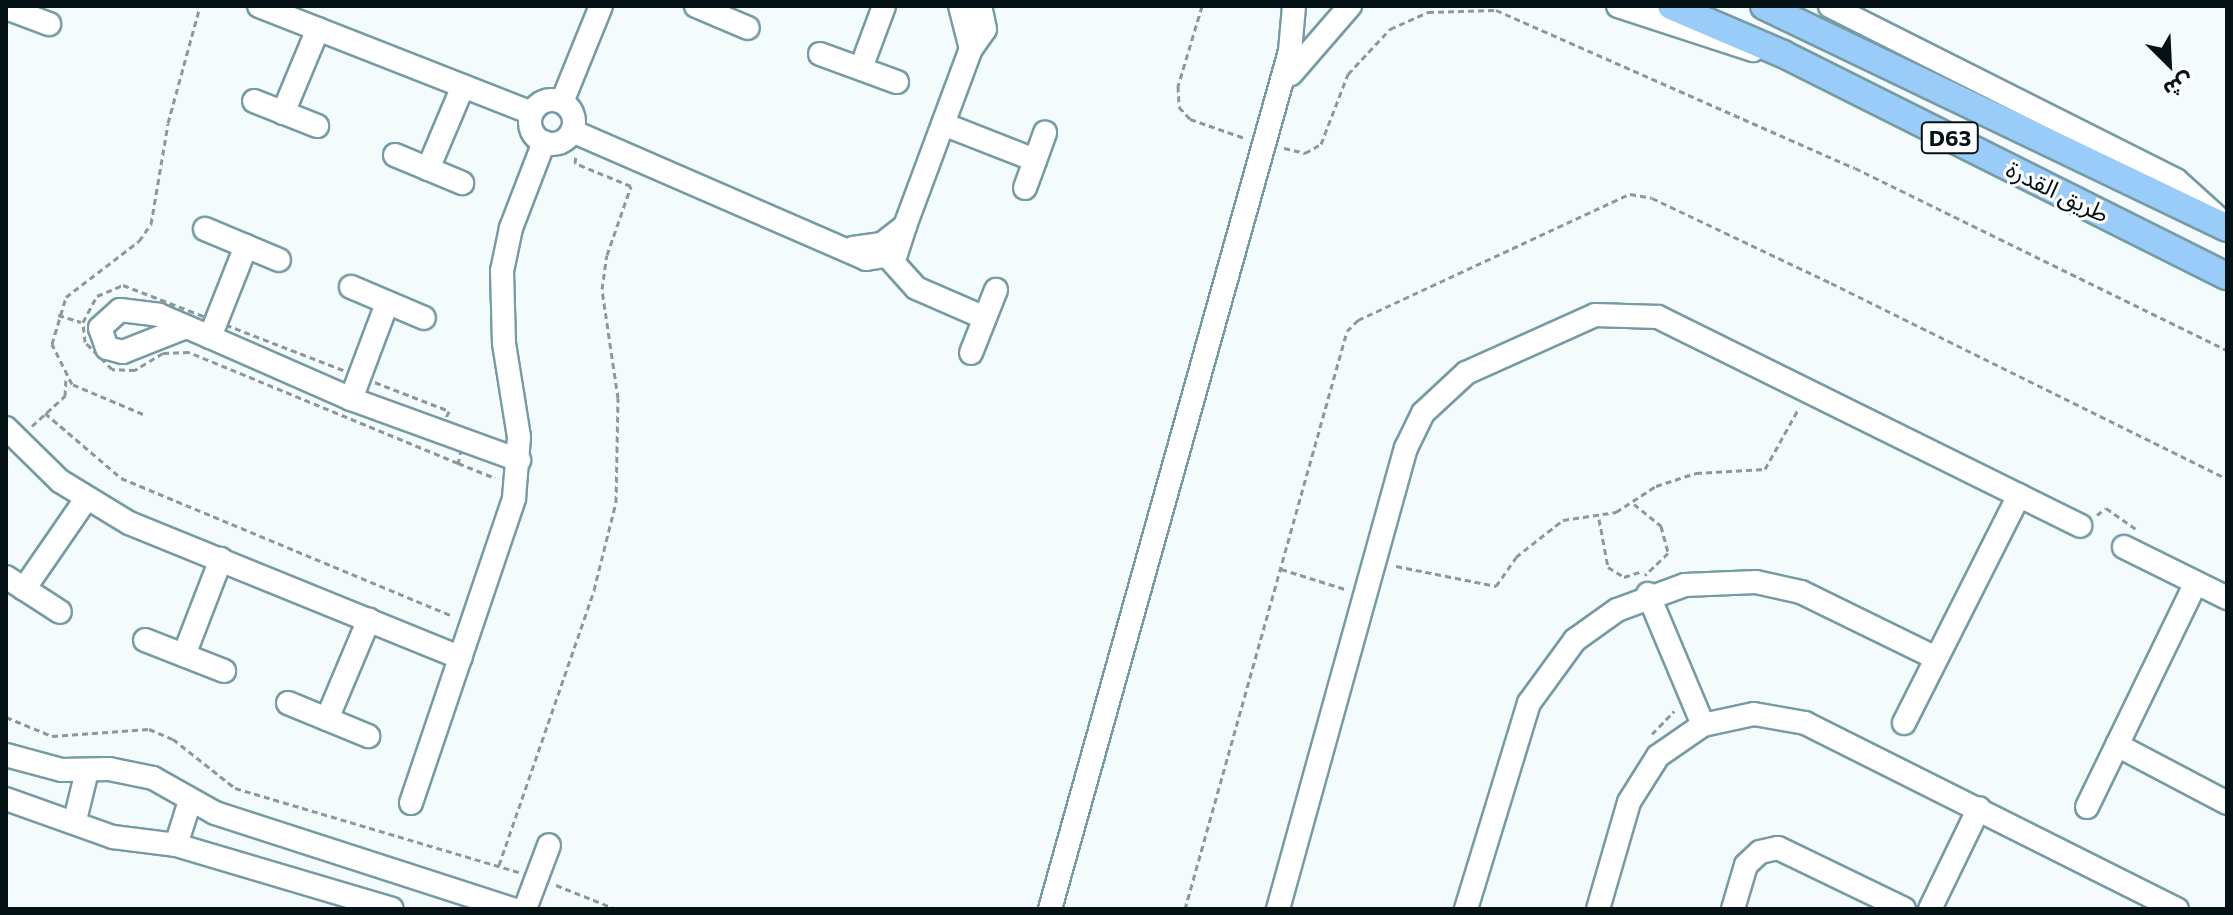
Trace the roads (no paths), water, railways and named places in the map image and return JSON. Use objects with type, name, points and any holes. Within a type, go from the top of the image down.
[{"type":"main road","name":"طريق القدرة","points":[[1671,6],[1783,54],[2227,276]]},
{"type":"main road","name":"طريق القدرة","points":[[1764,6],[2227,227]]},
{"type":"street","points":[[259,6],[532,113]]},
{"type":"street","points":[[562,102],[601,6]]},
{"type":"street","points":[[861,68],[884,6]]},
{"type":"street","points":[[960,6],[971,49]]},
{"type":"street","points":[[575,139],[572,111],[562,102],[545,102],[532,113],[532,130],[544,142],[557,144],[575,139],[853,248],[874,261],[889,258],[904,241],[905,226],[971,49],[985,29],[980,6]]},
{"type":"street","points":[[1050,909],[1290,51],[1294,6]]},
{"type":"street","points":[[1274,102],[1304,53],[1350,6]]},
{"type":"street","points":[[1618,6],[1705,38],[1783,54]]},
{"type":"street","points":[[1830,6],[2176,180],[2227,227]]},
{"type":"street","points":[[707,8],[748,28]]},
{"type":"street","points":[[15,9],[49,24]]},
{"type":"street","points":[[283,113],[318,29]]},
{"type":"street","points":[[820,54],[897,82]]},
{"type":"street","points":[[428,169],[463,86]]},
{"type":"street","points":[[254,101],[317,126]]},
{"type":"street","points":[[943,124],[1035,160]]},
{"type":"street","points":[[1025,188],[1045,133]]},
{"type":"street","points":[[411,803],[509,517],[519,460],[502,271],[511,228],[544,142]]},
{"type":"street","points":[[395,155],[462,183]]},
{"type":"street","points":[[853,248],[882,244],[905,226]]},
{"type":"street","points":[[205,229],[279,260]]},
{"type":"street","points":[[210,337],[246,246]]},
{"type":"street","points":[[889,258],[916,288],[985,318]]},
{"type":"street","points":[[351,287],[424,318]]},
{"type":"street","points":[[971,353],[996,290]]},
{"type":"street","points":[[351,399],[387,303]]},
{"type":"street","points":[[186,327],[123,352],[107,348],[100,328],[107,317],[127,310],[186,327],[351,399],[519,460]]},
{"type":"street","points":[[1278,909],[1406,448],[1436,398],[1466,373],[1580,320],[1611,313],[1658,317],[2080,526]]},
{"type":"street","points":[[11,434],[86,499],[221,559],[461,658]]},
{"type":"street","points":[[1904,723],[2019,495]]},
{"type":"street","points":[[60,612],[15,583],[86,499]]},
{"type":"street","points":[[2124,547],[2227,598]]},
{"type":"street","points":[[184,655],[221,559]]},
{"type":"street","points":[[1466,909],[1529,703],[1575,640],[1650,594],[1708,582],[1779,586],[1936,658]]},
{"type":"street","points":[[2087,807],[2196,583]]},
{"type":"street","points":[[1650,594],[1703,725]]},
{"type":"street","points":[[327,719],[369,619]]},
{"type":"street","points":[[145,640],[224,671]]},
{"type":"street","points":[[288,703],[368,736]]},
{"type":"street","points":[[1598,909],[1641,777],[1658,756],[1703,725],[1754,714],[1805,723],[2177,909]]},
{"type":"street","points":[[2117,745],[2227,803]]},
{"type":"street","points":[[6,755],[87,771],[142,775],[190,801],[513,909]]},
{"type":"street","points":[[75,820],[87,771]]},
{"type":"street","points":[[6,799],[134,842],[176,845],[392,909]]},
{"type":"street","points":[[176,845],[190,801]]},
{"type":"street","points":[[1930,909],[1979,808]]},
{"type":"street","points":[[525,909],[549,845]]},
{"type":"street","points":[[1733,909],[1746,865],[1760,852],[1778,848],[1904,909]]}]
